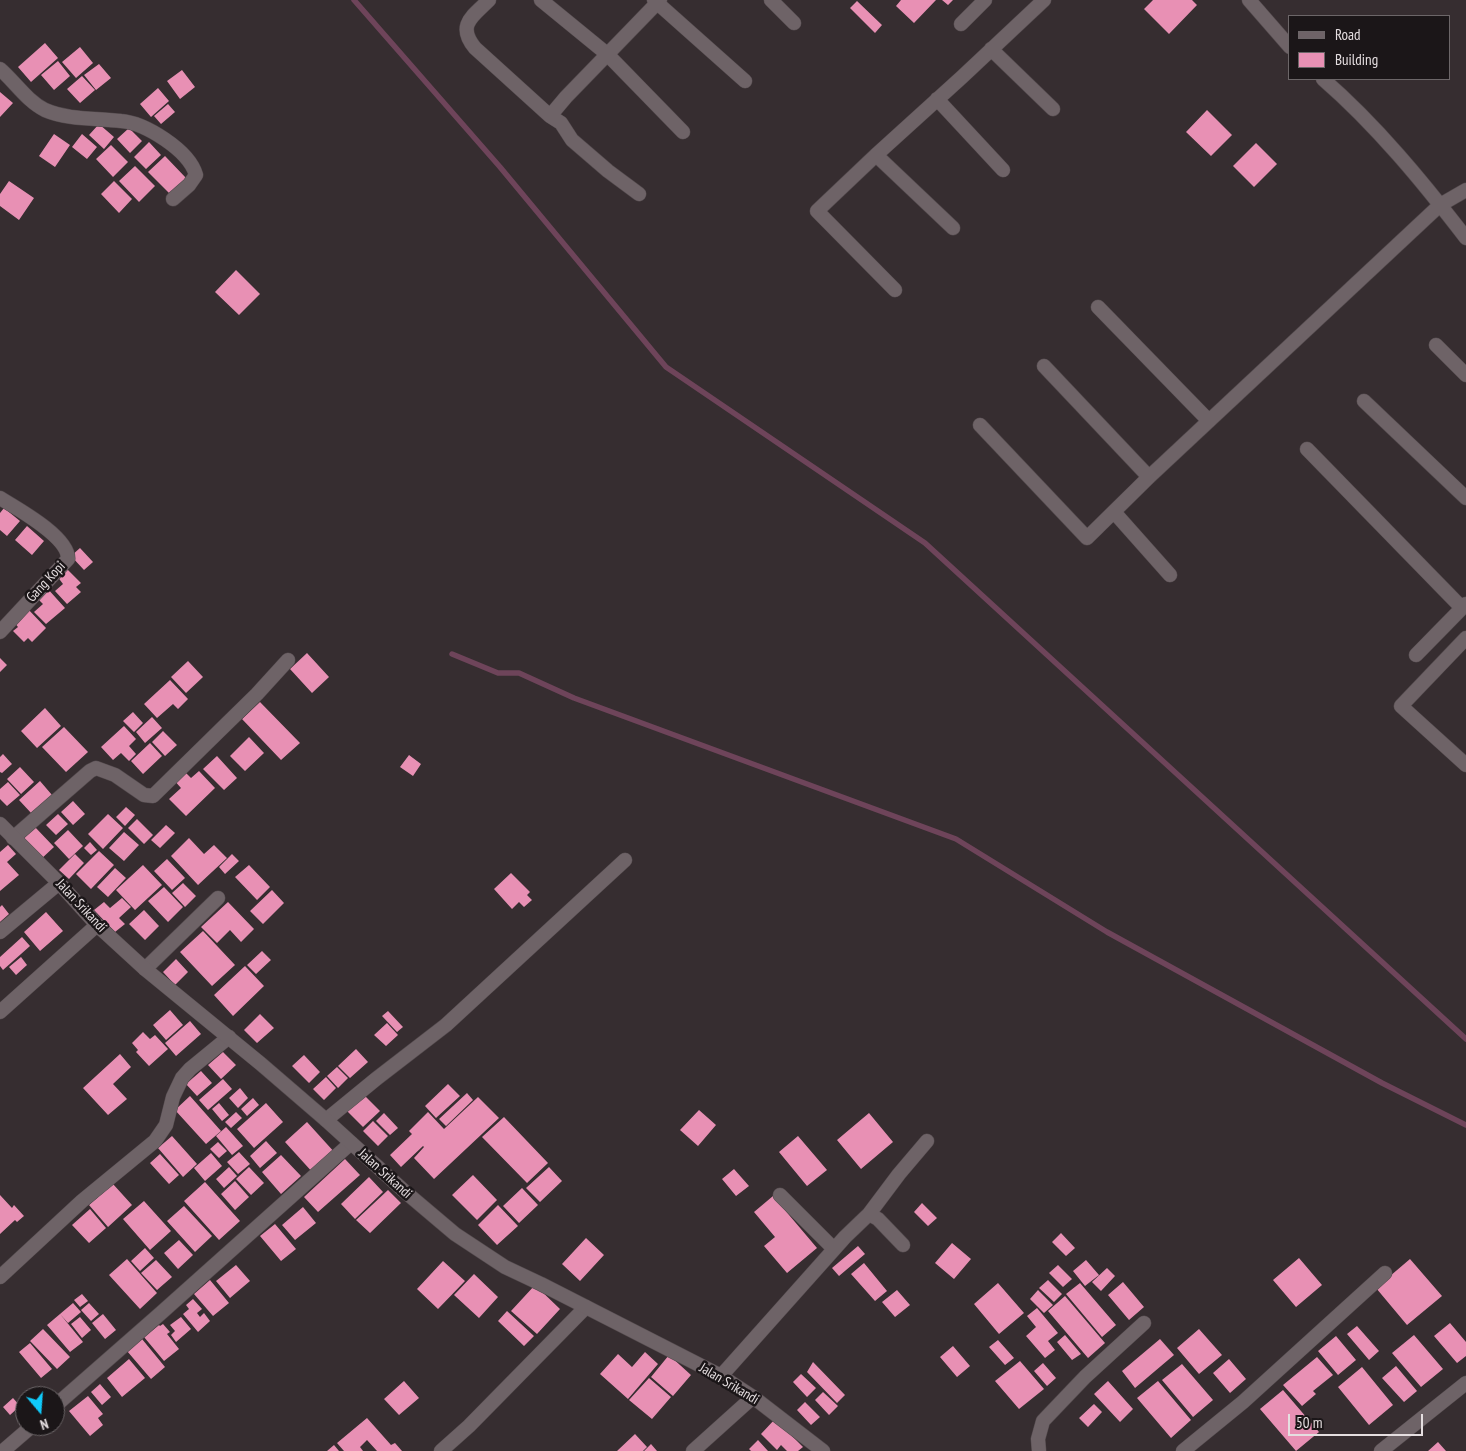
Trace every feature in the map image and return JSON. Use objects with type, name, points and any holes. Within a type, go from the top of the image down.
[{"type":"street","points":[[489,0],[465,27],[467,37],[475,48],[560,123],[572,140],[608,171],[639,194]]},
{"type":"street","points":[[541,0],[608,54],[683,132]]},
{"type":"street","points":[[771,0],[794,23]]},
{"type":"street","points":[[961,24],[985,0]]},
{"type":"street","points":[[895,290],[817,212],[876,154],[1044,0]]},
{"type":"street","points":[[1249,0],[1288,45]]},
{"type":"street","points":[[550,116],[657,1],[745,81]]},
{"type":"street","points":[[991,50],[1053,109]]},
{"type":"street","points":[[0,69],[34,104],[46,110],[75,116],[123,121],[150,132],[179,150],[191,163],[196,175],[189,185],[173,199]]},
{"type":"street","points":[[1324,80],[1389,146],[1466,238]]},
{"type":"street","points":[[937,99],[1003,170]]},
{"type":"street","points":[[876,154],[953,228]]},
{"type":"street","points":[[980,425],[1087,538],[1149,477],[1440,205],[1466,190]]},
{"type":"street","points":[[1098,307],[1209,421]]},
{"type":"street","points":[[1436,345],[1466,375]]},
{"type":"street","points":[[1044,366],[1149,477]]},
{"type":"street","points":[[1364,401],[1466,498]]},
{"type":"street","points":[[1307,449],[1464,606],[1416,654]]},
{"type":"street","name":"Gang Kopi","points":[[0,498],[47,529],[65,546],[68,559],[0,632]]},
{"type":"street","points":[[1114,512],[1170,575]]},
{"type":"street","points":[[1463,647],[1401,706],[1466,765]]},
{"type":"street","points":[[13,838],[90,771],[96,768],[115,775],[144,795],[153,796],[257,694],[288,660]]},
{"type":"street","name":"Jalan Srikandi","points":[[0,824],[59,883],[97,925],[144,969],[229,1037],[455,1234],[505,1267],[721,1376],[753,1397],[820,1450]]},
{"type":"street","points":[[326,1120],[441,1029],[625,860]]},
{"type":"street","points":[[0,932],[59,883]]},
{"type":"street","points":[[144,969],[218,898]]},
{"type":"street","points":[[0,1012],[97,925]]},
{"type":"street","points":[[0,1277],[88,1196],[155,1141],[166,1125],[173,1097],[182,1078],[190,1069],[229,1037]]},
{"type":"street","points":[[721,1376],[834,1249],[869,1214],[927,1141]]},
{"type":"street","points":[[65,1397],[351,1143]]},
{"type":"street","points":[[780,1195],[834,1249]]},
{"type":"street","points":[[869,1214],[878,1219],[903,1245]]},
{"type":"street","points":[[1183,1451],[1250,1395],[1385,1273]]},
{"type":"street","points":[[441,1451],[475,1420],[586,1307]]},
{"type":"street","points":[[1039,1451],[1038,1439],[1042,1421],[1144,1323]]},
{"type":"street","points":[[1381,1451],[1466,1383]]},
{"type":"street","points":[[693,1451],[753,1397]]},
{"type":"street","points":[[3,1451],[20,1436]]},
{"type":"building","points":[[901,0],[936,0],[914,23],[896,6]]},
{"type":"building","points":[[942,0],[953,0],[948,5]]},
{"type":"building","points":[[1153,0],[1192,0],[1197,5],[1169,34],[1144,9]]},
{"type":"building","points":[[857,1],[882,25],[875,33],[850,8]]},
{"type":"building","points":[[45,43],[58,58],[31,82],[18,67]]},
{"type":"building","points":[[80,47],[93,63],[76,78],[62,62]]},
{"type":"building","points":[[58,61],[70,76],[54,90],[41,75]]},
{"type":"building","points":[[99,64],[111,78],[96,90],[84,75]]},
{"type":"building","points":[[182,70],[195,87],[180,99],[167,81]]},
{"type":"building","points":[[82,76],[95,90],[80,103],[67,89]]},
{"type":"building","points":[[158,88],[169,101],[151,117],[140,104]]},
{"type":"building","points":[[0,92],[13,103],[0,117]]},
{"type":"building","points":[[168,104],[175,112],[161,124],[154,116]]},
{"type":"building","points":[[1207,110],[1232,135],[1211,156],[1186,132]]},
{"type":"building","points":[[99,124],[114,137],[104,149],[89,135]]},
{"type":"building","points":[[129,128],[142,141],[130,153],[117,139]]},
{"type":"building","points":[[54,134],[70,145],[55,167],[39,156]]},
{"type":"building","points":[[82,134],[97,147],[87,159],[72,147]]},
{"type":"building","points":[[149,142],[161,155],[146,169],[134,157]]},
{"type":"building","points":[[1256,143],[1277,164],[1254,187],[1233,166]]},
{"type":"building","points":[[111,145],[128,162],[113,177],[96,159]]},
{"type":"building","points":[[165,156],[186,178],[170,194],[148,172]]},
{"type":"building","points":[[135,166],[155,186],[139,202],[119,181]]},
{"type":"building","points":[[9,181],[34,198],[19,220],[0,206],[0,194]]},
{"type":"building","points":[[114,181],[132,199],[119,213],[101,194]]},
{"type":"building","points":[[236,270],[260,294],[239,315],[215,292]]},
{"type":"building","points":[[4,508],[20,521],[7,536],[0,530],[0,513]]},
{"type":"building","points":[[27,526],[44,541],[32,555],[15,540]]},
{"type":"building","points":[[80,548],[93,562],[84,570],[71,556]]},
{"type":"building","points":[[66,568],[81,583],[76,587],[81,592],[67,604],[55,591],[63,584],[57,576]]},
{"type":"building","points":[[47,588],[65,608],[46,624],[34,612],[43,604],[37,598]]},
{"type":"building","points":[[27,608],[46,628],[32,642],[28,638],[24,642],[13,631],[18,627],[13,621]]},
{"type":"building","points":[[307,653],[329,677],[312,693],[290,669]]},
{"type":"building","points":[[0,658],[7,665],[0,672]]},
{"type":"building","points":[[188,661],[203,677],[186,693],[171,677]]},
{"type":"building","points":[[170,680],[188,699],[178,709],[173,704],[157,718],[144,704]]},
{"type":"building","points":[[260,702],[300,743],[281,760],[242,719]]},
{"type":"building","points":[[45,708],[61,726],[37,748],[21,731]]},
{"type":"building","points":[[133,712],[143,723],[134,732],[123,721]]},
{"type":"building","points":[[152,717],[162,728],[145,743],[136,732]]},
{"type":"building","points":[[124,726],[136,739],[129,746],[136,754],[129,761],[121,753],[113,760],[101,747]]},
{"type":"building","points":[[64,727],[88,752],[66,772],[42,747]]},
{"type":"building","points":[[163,731],[177,745],[165,756],[152,742]]},
{"type":"building","points":[[249,737],[264,753],[245,771],[230,756]]},
{"type":"building","points":[[150,743],[162,756],[143,774],[131,761]]},
{"type":"building","points":[[3,754],[12,764],[2,773],[0,772],[0,757]]},
{"type":"building","points":[[409,755],[421,764],[413,776],[400,767]]},
{"type":"building","points":[[217,756],[237,778],[224,790],[203,769]]},
{"type":"building","points":[[20,767],[34,782],[21,794],[7,779]]},
{"type":"building","points":[[183,770],[191,778],[199,771],[215,788],[186,816],[169,799],[181,788],[173,779]]},
{"type":"building","points":[[40,781],[52,795],[32,814],[19,800]]},
{"type":"building","points":[[8,782],[20,795],[7,806],[0,799],[0,789]]},
{"type":"building","points":[[73,801],[85,814],[73,825],[61,812]]},
{"type":"building","points":[[126,807],[135,815],[125,826],[116,817]]},
{"type":"building","points":[[58,814],[68,824],[56,835],[46,825]]},
{"type":"building","points":[[108,814],[123,828],[103,849],[88,834]]},
{"type":"building","points":[[137,819],[153,835],[144,844],[128,828]]},
{"type":"building","points":[[166,825],[175,833],[160,848],[151,840]]},
{"type":"building","points":[[35,827],[54,847],[40,860],[20,840]]},
{"type":"building","points":[[68,830],[83,846],[69,859],[54,843]]},
{"type":"building","points":[[124,832],[139,845],[124,861],[109,848]]},
{"type":"building","points":[[189,838],[204,854],[214,845],[227,858],[198,885],[171,856]]},
{"type":"building","points":[[90,842],[97,850],[91,855],[84,848]]},
{"type":"building","points":[[8,845],[16,854],[7,862],[19,875],[0,891],[0,852]]},
{"type":"building","points":[[99,851],[114,865],[91,889],[76,874]]},
{"type":"building","points":[[75,854],[84,863],[69,879],[59,870]]},
{"type":"building","points":[[232,854],[239,861],[225,874],[219,867]]},
{"type":"building","points":[[167,859],[185,878],[172,890],[154,871]]},
{"type":"building","points":[[143,865],[162,885],[135,910],[116,890]]},
{"type":"building","points":[[249,865],[270,887],[257,900],[235,877]]},
{"type":"building","points":[[115,868],[126,878],[108,897],[97,887]]},
{"type":"building","points":[[511,873],[530,892],[527,895],[532,900],[524,907],[519,902],[512,909],[494,889]]},
{"type":"building","points":[[183,883],[196,896],[185,907],[172,893]]},
{"type":"building","points":[[164,887],[183,907],[168,922],[148,901]]},
{"type":"building","points":[[272,890],[284,903],[263,924],[250,911]]},
{"type":"building","points":[[122,898],[131,907],[119,918],[125,924],[115,932],[94,910],[104,902],[110,908]]},
{"type":"building","points":[[228,902],[254,929],[241,942],[230,930],[217,943],[201,927]]},
{"type":"building","points":[[2,905],[9,914],[0,922],[0,907]]},
{"type":"building","points":[[144,910],[159,926],[145,940],[129,924]]},
{"type":"building","points":[[46,912],[63,931],[40,951],[24,932]]},
{"type":"building","points":[[203,931],[235,965],[212,986],[180,952]]},
{"type":"building","points":[[22,937],[30,946],[3,970],[0,966],[0,957]]},
{"type":"building","points":[[262,951],[271,960],[256,974],[247,965]]},
{"type":"building","points":[[21,957],[27,965],[16,975],[9,967]]},
{"type":"building","points":[[176,959],[188,972],[175,985],[163,972]]},
{"type":"building","points":[[245,966],[264,986],[233,1016],[214,995]]},
{"type":"building","points":[[170,1010],[183,1025],[166,1040],[153,1025]]},
{"type":"building","points":[[388,1011],[403,1027],[397,1032],[382,1016]]},
{"type":"building","points":[[260,1014],[274,1028],[257,1043],[244,1030]]},
{"type":"building","points":[[190,1021],[201,1034],[176,1056],[165,1043]]},
{"type":"building","points":[[387,1023],[398,1035],[386,1046],[374,1035]]},
{"type":"building","points":[[143,1032],[150,1039],[155,1035],[168,1049],[149,1066],[136,1052],[138,1050],[132,1043]]},
{"type":"building","points":[[356,1049],[368,1062],[350,1078],[338,1066]]},
{"type":"building","points":[[223,1052],[236,1065],[221,1079],[208,1065]]},
{"type":"building","points":[[120,1054],[131,1067],[113,1084],[127,1099],[108,1115],[83,1088]]},
{"type":"building","points":[[304,1055],[320,1072],[309,1083],[292,1066]]},
{"type":"building","points":[[337,1067],[348,1078],[338,1088],[327,1076]]},
{"type":"building","points":[[201,1071],[212,1083],[197,1096],[186,1084]]},
{"type":"building","points":[[326,1077],[336,1088],[324,1100],[313,1089]]},
{"type":"building","points":[[223,1079],[232,1089],[208,1110],[199,1100]]},
{"type":"building","points":[[448,1084],[460,1096],[436,1118],[425,1106]]},
{"type":"building","points":[[240,1088],[248,1098],[238,1108],[229,1098]]},
{"type":"building","points":[[467,1093],[473,1100],[446,1126],[439,1119]]},
{"type":"building","points":[[363,1094],[380,1111],[363,1127],[346,1110]]},
{"type":"building","points":[[190,1096],[221,1131],[206,1144],[175,1110]]},
{"type":"building","points":[[478,1097],[499,1118],[434,1179],[414,1158],[423,1146],[401,1167],[390,1155],[412,1134],[409,1131],[428,1112],[444,1129]]},
{"type":"building","points":[[253,1098],[259,1105],[247,1116],[241,1109]]},
{"type":"building","points":[[219,1103],[229,1115],[222,1121],[212,1109]]},
{"type":"building","points":[[266,1103],[283,1122],[254,1148],[237,1129]]},
{"type":"building","points":[[699,1110],[716,1125],[698,1146],[680,1130]]},
{"type":"building","points":[[236,1112],[242,1118],[231,1128],[225,1122]]},
{"type":"building","points":[[384,1113],[398,1128],[390,1135],[376,1121]]},
{"type":"building","points":[[869,1113],[893,1142],[861,1169],[837,1140]]},
{"type":"building","points":[[504,1117],[548,1163],[527,1183],[482,1137]]},
{"type":"building","points":[[373,1121],[388,1136],[378,1146],[363,1131]]},
{"type":"building","points":[[307,1122],[336,1154],[314,1174],[285,1142]]},
{"type":"building","points":[[226,1127],[243,1146],[232,1155],[216,1136]]},
{"type":"building","points":[[172,1136],[197,1164],[183,1177],[158,1148]]},
{"type":"building","points":[[798,1136],[827,1170],[807,1186],[779,1152]]},
{"type":"building","points":[[266,1141],[277,1153],[260,1168],[250,1156]]},
{"type":"building","points":[[218,1142],[227,1151],[219,1158],[210,1149]]},
{"type":"building","points":[[239,1152],[250,1164],[238,1174],[227,1162]]},
{"type":"building","points":[[211,1153],[222,1166],[205,1181],[194,1168]]},
{"type":"building","points":[[160,1154],[179,1175],[169,1184],[150,1163]]},
{"type":"building","points":[[281,1155],[301,1176],[281,1194],[262,1172]]},
{"type":"building","points":[[345,1159],[360,1175],[318,1212],[304,1197]]},
{"type":"building","points":[[229,1167],[237,1176],[224,1188],[216,1179]]},
{"type":"building","points":[[249,1167],[264,1183],[251,1195],[236,1179]]},
{"type":"building","points":[[549,1167],[562,1181],[540,1202],[526,1188]]},
{"type":"building","points":[[734,1169],[749,1186],[736,1196],[722,1179]]},
{"type":"building","points":[[473,1175],[497,1200],[477,1220],[452,1195]]},
{"type":"building","points":[[369,1177],[383,1192],[355,1219],[341,1204]]},
{"type":"building","points":[[235,1181],[249,1197],[235,1210],[221,1194]]},
{"type":"building","points":[[205,1182],[240,1221],[219,1240],[184,1201]]},
{"type":"building","points":[[113,1184],[132,1205],[108,1227],[89,1205]]},
{"type":"building","points":[[522,1188],[538,1205],[519,1223],[503,1206]]},
{"type":"building","points":[[388,1190],[401,1203],[370,1233],[356,1220]]},
{"type":"building","points":[[0,1195],[12,1208],[14,1205],[24,1216],[17,1222],[15,1220],[0,1234]]},
{"type":"building","points":[[773,1196],[817,1248],[787,1273],[764,1246],[775,1237],[754,1212]]},
{"type":"building","points":[[144,1201],[171,1231],[150,1250],[123,1219]]},
{"type":"building","points":[[922,1203],[937,1218],[928,1226],[914,1212]]},
{"type":"building","points":[[498,1205],[518,1226],[497,1245],[478,1225]]},
{"type":"building","points":[[184,1206],[212,1236],[195,1252],[167,1221]]},
{"type":"building","points":[[303,1207],[316,1223],[295,1240],[282,1225]]},
{"type":"building","points":[[90,1209],[106,1228],[89,1243],[72,1225]]},
{"type":"building","points":[[275,1224],[296,1249],[281,1261],[260,1236]]},
{"type":"building","points":[[1061,1233],[1075,1248],[1066,1256],[1052,1242]]},
{"type":"building","points":[[586,1238],[604,1255],[580,1281],[562,1264]]},
{"type":"building","points":[[179,1240],[193,1255],[178,1269],[164,1253]]},
{"type":"building","points":[[952,1243],[971,1259],[954,1279],[935,1263]]},
{"type":"building","points":[[858,1246],[865,1254],[839,1276],[832,1268]]},
{"type":"building","points":[[145,1248],[154,1258],[140,1271],[131,1261]]},
{"type":"building","points":[[1299,1258],[1322,1285],[1296,1307],[1273,1280]]},
{"type":"building","points":[[127,1259],[157,1293],[140,1309],[109,1275]]},
{"type":"building","points":[[1410,1259],[1442,1296],[1407,1325],[1376,1288]]},
{"type":"building","points":[[156,1260],[172,1277],[157,1290],[141,1273]]},
{"type":"building","points":[[1086,1260],[1099,1275],[1085,1286],[1073,1271]]},
{"type":"building","points":[[443,1261],[465,1281],[438,1309],[417,1289]]},
{"type":"building","points":[[864,1263],[887,1291],[875,1301],[851,1274]]},
{"type":"building","points":[[236,1265],[250,1281],[230,1298],[216,1281]]},
{"type":"building","points":[[1058,1265],[1072,1279],[1063,1287],[1049,1273]]},
{"type":"building","points":[[1107,1268],[1115,1276],[1101,1291],[1092,1282]]},
{"type":"building","points":[[474,1274],[498,1297],[479,1318],[454,1295]]},
{"type":"building","points":[[210,1280],[229,1303],[213,1316],[194,1294]]},
{"type":"building","points":[[1048,1280],[1062,1294],[1054,1302],[1039,1288]]},
{"type":"building","points":[[1123,1282],[1144,1307],[1129,1320],[1108,1295]]},
{"type":"building","points":[[998,1283],[1024,1313],[999,1334],[974,1304]]},
{"type":"building","points":[[1080,1283],[1116,1325],[1102,1337],[1066,1294]]},
{"type":"building","points":[[535,1285],[560,1309],[537,1334],[511,1311]]},
{"type":"building","points":[[897,1290],[910,1305],[895,1317],[882,1302]]},
{"type":"building","points":[[1038,1290],[1053,1305],[1044,1313],[1030,1299]]},
{"type":"building","points":[[82,1294],[88,1301],[80,1307],[74,1300]]},
{"type":"building","points":[[1065,1296],[1105,1343],[1088,1358],[1048,1311]]},
{"type":"building","points":[[193,1299],[202,1309],[197,1313],[200,1317],[204,1313],[210,1321],[198,1332],[183,1314],[189,1309],[186,1305]]},
{"type":"building","points":[[73,1303],[81,1312],[68,1323],[60,1314]]},
{"type":"building","points":[[89,1303],[99,1314],[91,1321],[81,1310]]},
{"type":"building","points":[[1037,1308],[1058,1333],[1048,1341],[1055,1350],[1045,1358],[1026,1336],[1036,1327],[1027,1316]]},
{"type":"building","points":[[507,1311],[534,1336],[524,1346],[498,1321]]},
{"type":"building","points":[[60,1314],[83,1342],[70,1352],[47,1325]]},
{"type":"building","points":[[103,1314],[116,1330],[105,1339],[92,1323]]},
{"type":"building","points":[[80,1317],[91,1330],[82,1338],[71,1324]]},
{"type":"building","points":[[181,1317],[191,1329],[176,1342],[171,1335],[175,1331],[170,1325]]},
{"type":"building","points":[[1450,1323],[1466,1342],[1466,1356],[1457,1363],[1434,1336]]},
{"type":"building","points":[[163,1324],[170,1332],[167,1334],[179,1349],[164,1361],[144,1337]]},
{"type":"building","points":[[1357,1326],[1379,1351],[1369,1360],[1347,1334]]},
{"type":"building","points":[[43,1329],[70,1357],[57,1369],[30,1341]]},
{"type":"building","points":[[1199,1329],[1222,1355],[1199,1374],[1177,1348]]},
{"type":"building","points":[[1065,1335],[1081,1354],[1072,1360],[1057,1342]]},
{"type":"building","points":[[1414,1335],[1443,1369],[1421,1387],[1392,1353]]},
{"type":"building","points":[[1336,1336],[1356,1360],[1338,1375],[1318,1351]]},
{"type":"building","points":[[142,1339],[165,1367],[151,1379],[127,1351]]},
{"type":"building","points":[[1160,1339],[1174,1355],[1135,1388],[1122,1371]]},
{"type":"building","points":[[998,1340],[1014,1358],[1005,1365],[989,1347]]},
{"type":"building","points":[[30,1343],[52,1369],[41,1378],[19,1352]]},
{"type":"building","points":[[953,1346],[970,1366],[957,1377],[940,1357]]},
{"type":"building","points":[[645,1352],[658,1364],[628,1399],[600,1374],[618,1354],[632,1367]]},
{"type":"building","points":[[669,1355],[691,1375],[673,1396],[651,1377]]},
{"type":"building","points":[[1317,1357],[1333,1375],[1313,1391],[1316,1394],[1302,1406],[1283,1385]]},
{"type":"building","points":[[129,1359],[145,1378],[122,1397],[107,1378]]},
{"type":"building","points":[[1229,1359],[1246,1379],[1230,1393],[1213,1373]]},
{"type":"building","points":[[1020,1361],[1044,1389],[1019,1409],[995,1381]]},
{"type":"building","points":[[813,1362],[845,1395],[837,1403],[807,1372]]},
{"type":"building","points":[[1043,1363],[1056,1378],[1047,1386],[1034,1371]]},
{"type":"building","points":[[1182,1364],[1213,1400],[1193,1417],[1162,1380]]},
{"type":"building","points":[[1396,1366],[1417,1391],[1404,1402],[1382,1378]]},
{"type":"building","points":[[1362,1367],[1393,1405],[1369,1425],[1338,1387]]},
{"type":"building","points":[[801,1374],[816,1388],[807,1397],[793,1382]]},
{"type":"building","points":[[649,1378],[671,1397],[652,1419],[629,1400]]},
{"type":"building","points":[[404,1381],[419,1398],[399,1415],[384,1399]]},
{"type":"building","points":[[1108,1381],[1133,1409],[1120,1422],[1094,1394]]},
{"type":"building","points":[[1158,1381],[1191,1420],[1171,1438],[1137,1398]]},
{"type":"building","points":[[100,1384],[111,1397],[102,1405],[91,1392]]},
{"type":"building","points":[[1283,1390],[1319,1432],[1296,1451],[1260,1409]]},
{"type":"building","points":[[823,1392],[838,1406],[829,1415],[815,1400]]},
{"type":"building","points":[[88,1396],[103,1414],[98,1418],[103,1425],[90,1436],[69,1411]]},
{"type":"building","points":[[13,1398],[15,1400],[15,1410],[10,1415],[3,1407]]},
{"type":"building","points":[[805,1402],[820,1417],[811,1425],[797,1410]]},
{"type":"building","points":[[1094,1404],[1102,1412],[1088,1427],[1079,1418]]},
{"type":"building","points":[[367,1418],[391,1445],[395,1443],[402,1451],[377,1451],[367,1440],[360,1447],[363,1451],[344,1451],[337,1443]]},
{"type":"building","points":[[775,1419],[803,1447],[798,1451],[787,1451],[781,1445],[777,1450],[761,1434]]},
{"type":"building","points":[[635,1434],[647,1447],[643,1451],[617,1451]]},
{"type":"building","points":[[758,1440],[768,1451],[751,1451],[749,1449]]},
{"type":"building","points":[[1438,1442],[1446,1451],[1428,1451]]},
{"type":"building","points":[[651,1444],[657,1451],[644,1451]]},
{"type":"building","points":[[334,1445],[339,1451],[327,1451]]},
{"type":"waterway","points":[[354,0],[500,167],[666,367],[925,543],[1466,1039]]},
{"type":"waterway","points":[[452,654],[498,673],[519,673],[574,698],[956,839],[1107,932],[1382,1083],[1466,1125]]}]
